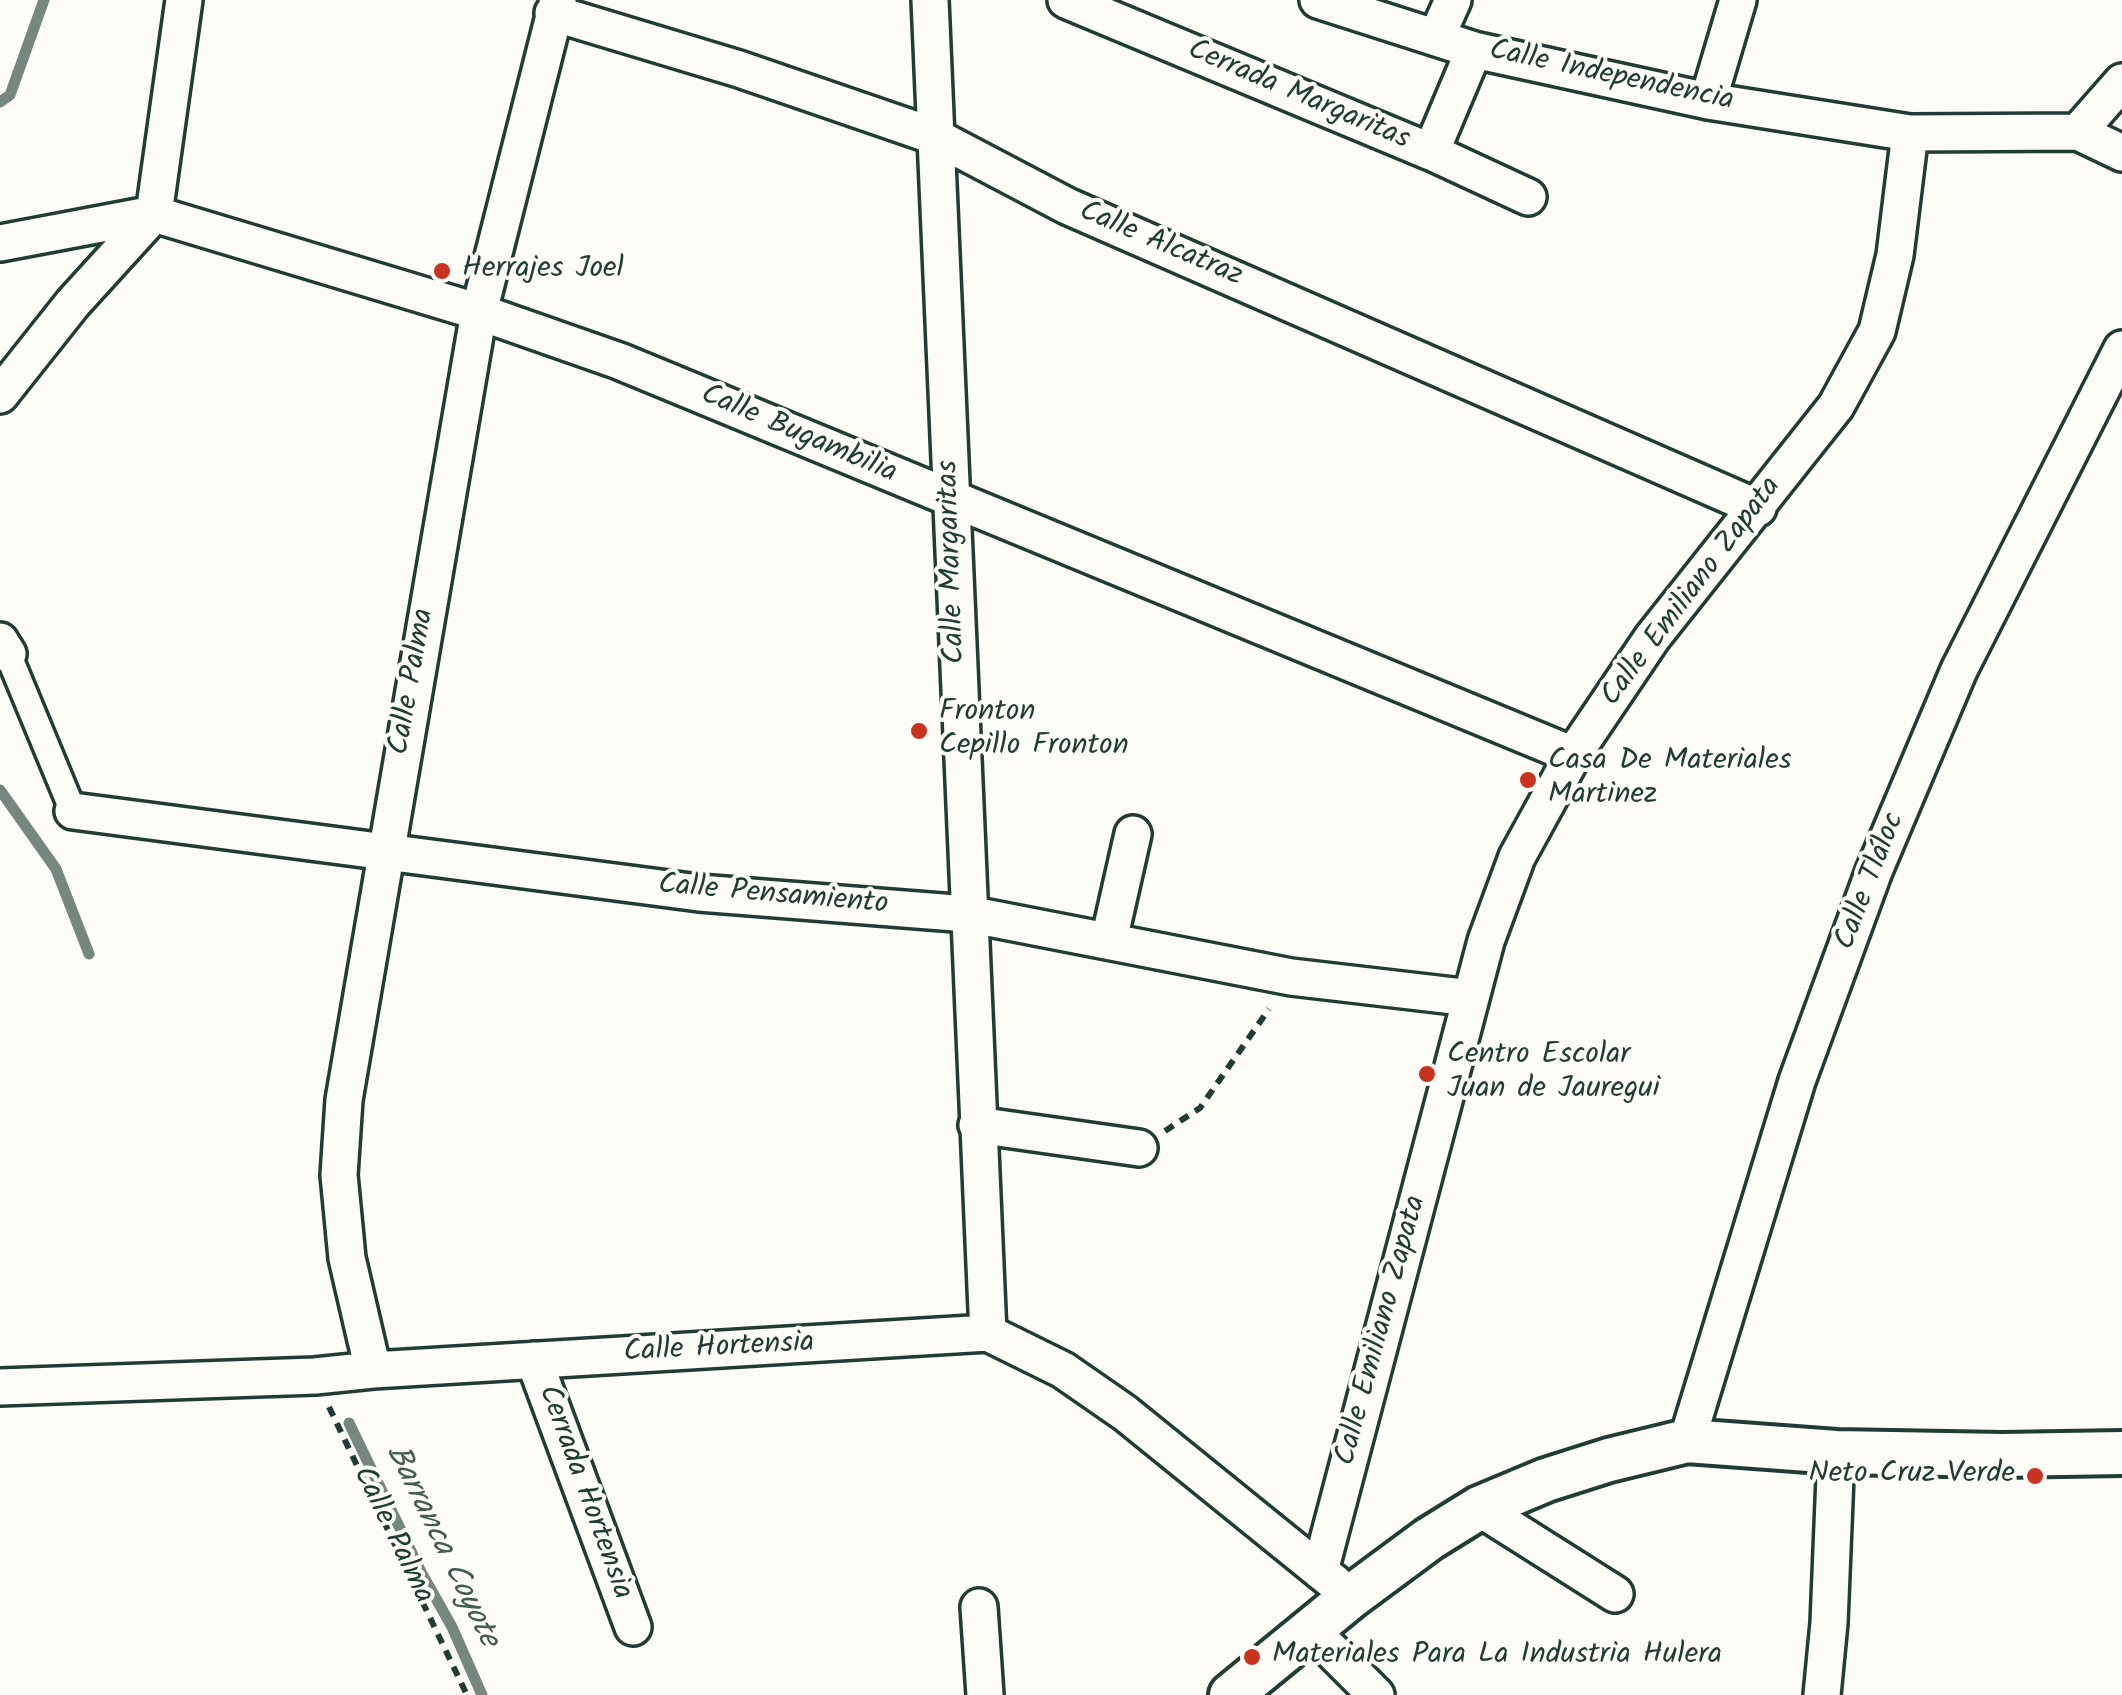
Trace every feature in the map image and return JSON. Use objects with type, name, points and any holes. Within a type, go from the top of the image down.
[{"type":"street","points":[[0,396],[73,303],[154,214],[184,0]]},
{"type":"street","name":"Calle Margaritas","points":[[930,0],[988,1334]]},
{"type":"street","name":"Cerrada Margaritas","points":[[1066,0],[1431,152],[1528,197]]},
{"type":"street","name":"Calle Independencia","points":[[1318,0],[1474,50],[1708,101],[1910,133]]},
{"type":"street","points":[[1436,38],[1452,0]]},
{"type":"street","points":[[1708,101],[1738,0]]},
{"type":"street","name":"Calle Alcatraz","points":[[556,7],[934,136],[1067,206],[1758,508]]},
{"type":"street","name":"Calle Palma","points":[[373,1370],[347,1258],[339,1175],[344,1100],[479,312],[556,7]]},
{"type":"street","points":[[1431,152],[1474,50]]},
{"type":"street","points":[[2078,132],[2122,82]]},
{"type":"street","points":[[1910,133],[2078,132],[2122,153]]},
{"type":"street","name":"Calle Emiliano Zapata","points":[[1336,1583],[1470,998],[1517,857],[1573,755],[1652,638],[1836,406],[1877,331],[1895,255],[1910,133]]},
{"type":"street","name":"Calle Bugambilia","points":[[0,243],[154,214],[479,312],[619,361],[1573,755]]},
{"type":"street","name":"Calle Tláloc","points":[[1687,1441],[1797,1081],[1874,871],[1959,670],[2122,349]]},
{"type":"street","points":[[4,648],[73,811]]},
{"type":"street","name":"Calle Pensamiento","points":[[73,811],[699,892],[968,914],[1291,977],[1470,998]]},
{"type":"street","points":[[1110,940],[1133,834]]},
{"type":"street","points":[[977,1125],[1139,1148]]},
{"type":"street","name":"Calle Hortensia","points":[[0,1387],[314,1376],[988,1334],[1063,1370],[1126,1413],[1336,1583]]},
{"type":"street","name":"Cerrada Hortensia","points":[[534,1360],[633,1627]]},
{"type":"street","points":[[1230,1695],[1311,1630],[1336,1583],[1429,1540],[1479,1508],[1608,1460],[1687,1441],[1836,1452],[2122,1453]]},
{"type":"street","points":[[1822,1695],[1836,1452]]},
{"type":"street","points":[[1479,1508],[1615,1594]]},
{"type":"street","points":[[979,1607],[985,1695]]},
{"type":"street","points":[[1311,1630],[1376,1695]]},
{"type":"path","points":[[1139,1148],[1200,1108],[1291,977]]},
{"type":"path","name":"Calle Palma","points":[[314,1376],[467,1695]]},
{"type":"waterway","points":[[0,102],[10,95],[44,0]]},
{"type":"waterway","points":[[0,790],[56,869],[89,954]]},
{"type":"waterway","name":"Barranca Coyote","points":[[349,1423],[482,1695]]},
{"type":"place","name":"Herrajes Joel","points":[[442,271]]},
{"type":"place","name":"Fronton Cepillo Fronton","points":[[919,731]]},
{"type":"place","name":"Casa De Materiales Martinez","points":[[1528,780]]},
{"type":"place","name":"Centro Escolar Juan de Jauregui","points":[[1427,1074]]},
{"type":"place","name":"Neto Cruz Verde","points":[[2035,1476]]},
{"type":"place","name":"Materiales Para La Industria Hulera","points":[[1252,1657]]}]
